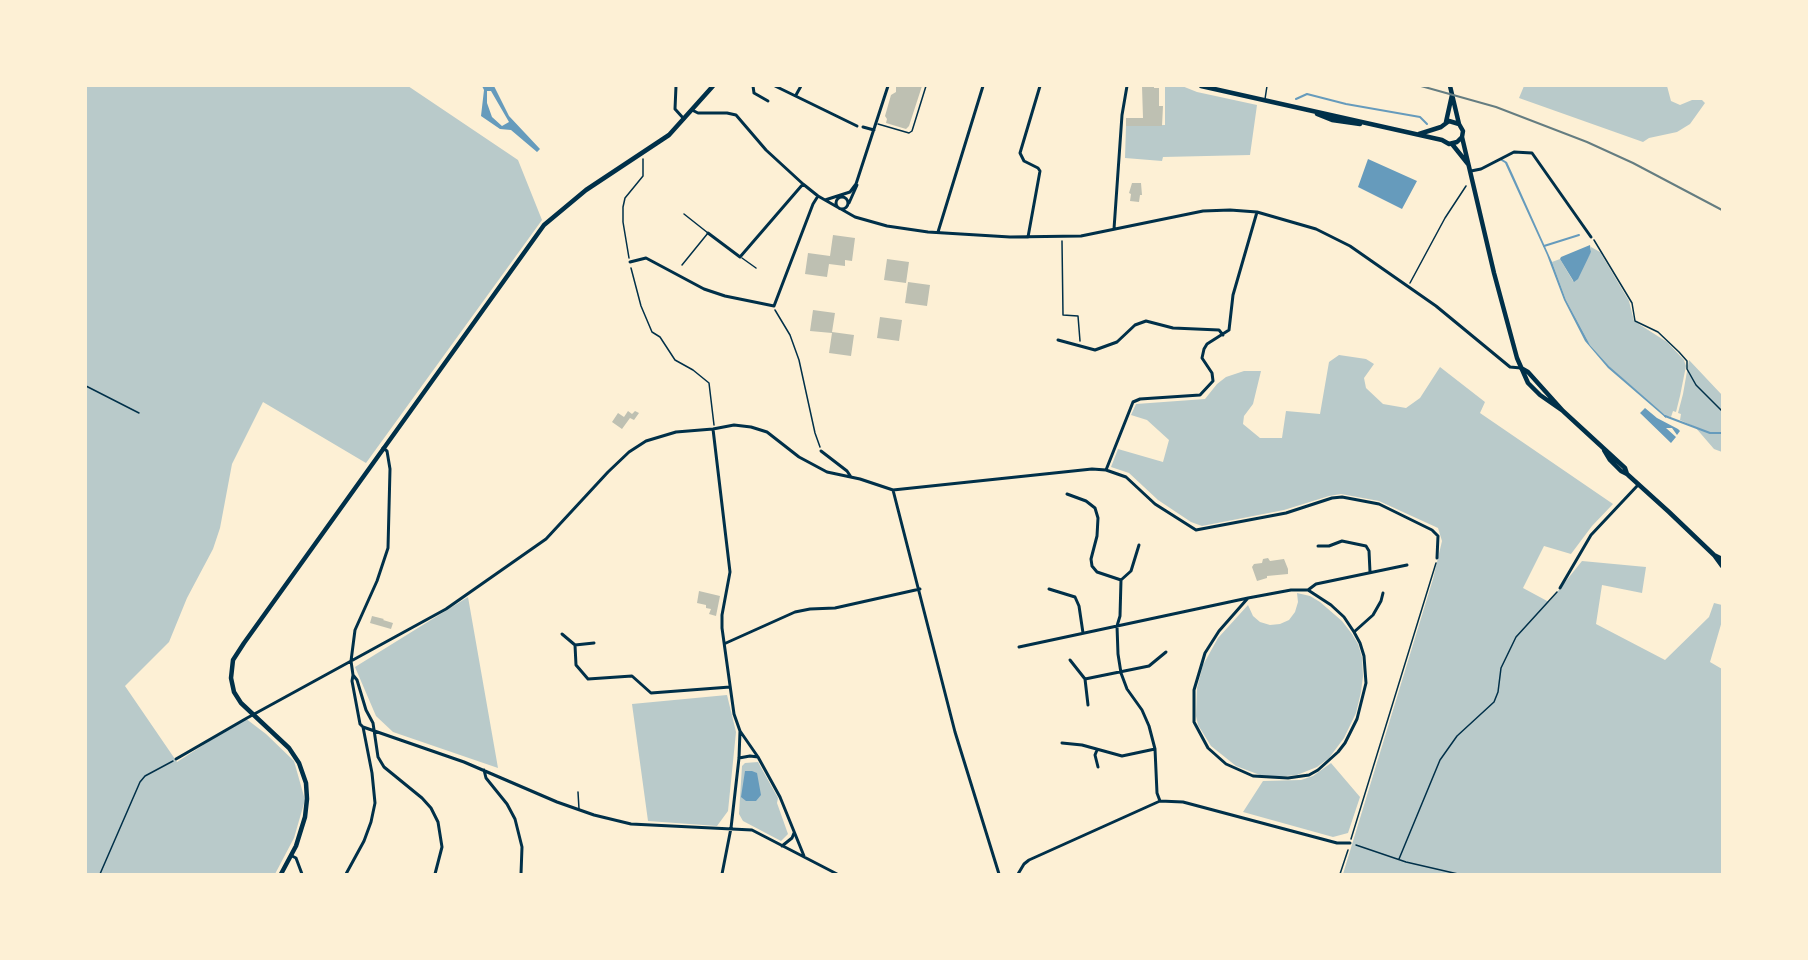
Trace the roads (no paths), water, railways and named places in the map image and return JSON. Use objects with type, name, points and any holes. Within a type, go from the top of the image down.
[{"type":"main road","points":[[281,874],[303,828],[307,808],[304,775],[289,748],[241,703],[234,692],[231,678],[233,660],[544,225],[586,190],[669,135],[713,86]]},
{"type":"main road","points":[[1201,86],[1312,111],[1332,120],[1350,124],[1366,123],[1442,140],[1452,144],[1468,164]]},
{"type":"main road","points":[[1450,86],[1459,124],[1463,131],[1462,137],[1468,164],[1512,341],[1525,379],[1534,389],[1563,411],[1604,450],[1621,471],[1714,555],[1722,566]]},
{"type":"main road","points":[[1416,135],[1441,127],[1446,122],[1452,93]]},
{"type":"main road","points":[[1446,122],[1453,121],[1459,124]]},
{"type":"main road","points":[[1441,127],[1442,140]]},
{"type":"main road","points":[[1452,144],[1462,137]]},
{"type":"main road","points":[[1714,555],[1722,559]]},
{"type":"street","points":[[676,86],[675,109],[684,119]]},
{"type":"street","points":[[753,86],[754,93],[768,101]]},
{"type":"street","points":[[775,86],[857,126]]},
{"type":"street","points":[[796,95],[801,86]]},
{"type":"street","points":[[840,208],[846,208],[849,205],[856,189],[888,86]]},
{"type":"street","points":[[938,232],[983,86]]},
{"type":"street","points":[[1028,237],[1040,171],[1024,161],[1020,153],[1040,86]]},
{"type":"street","points":[[1114,229],[1121,122],[1127,86]]},
{"type":"street","points":[[692,110],[698,113],[736,115],[766,150],[818,196],[851,216],[882,225],[938,232],[1028,237],[1081,236],[1203,211],[1230,210],[1257,212],[1316,229],[1350,246],[1408,286],[1510,367],[1521,368]]},
{"type":"street","points":[[863,127],[874,130]]},
{"type":"street","points":[[1470,171],[1481,169],[1514,152],[1532,153],[1592,237]]},
{"type":"street","points":[[824,200],[850,192],[858,180]]},
{"type":"street","points":[[708,233],[740,257],[803,184]]},
{"type":"street","points":[[630,262],[646,258],[704,289],[725,296],[774,306],[818,196]]},
{"type":"street","points":[[834,197],[848,199],[849,205]]},
{"type":"street","points":[[840,208],[836,201],[842,197]]},
{"type":"street","points":[[1106,470],[1133,402],[1140,399],[1200,395],[1213,381],[1212,373],[1202,358],[1204,349],[1229,330],[1233,295],[1257,212]]},
{"type":"street","points":[[1058,340],[1095,350],[1112,345],[1135,325],[1146,321],[1173,328],[1219,330],[1223,334]]},
{"type":"street","points":[[176,759],[253,714],[446,609],[546,539],[629,452],[646,441],[676,432],[714,429],[734,424],[767,432],[799,457],[827,472],[893,490],[1092,469],[1106,470],[1126,477],[1155,504],[1196,530],[1286,513],[1342,497],[1379,504],[1432,530],[1438,537],[1437,558]]},
{"type":"street","points":[[714,429],[730,565],[722,615],[734,714],[740,731],[758,757],[780,797],[804,857]]},
{"type":"street","points":[[346,874],[364,841],[375,803],[372,772],[352,681],[351,661],[355,630],[388,548],[390,469],[387,451],[383,448]]},
{"type":"street","points":[[821,452],[847,471],[851,477]]},
{"type":"street","points":[[1560,588],[1596,529],[1638,485]]},
{"type":"street","points":[[893,490],[955,732],[999,874]]},
{"type":"street","points":[[1067,495],[1086,501],[1095,508],[1098,518],[1092,566],[1097,572],[1121,580]]},
{"type":"street","points":[[1318,546],[1329,546],[1342,542],[1366,546],[1369,551],[1370,572]]},
{"type":"street","points":[[1138,545],[1131,571],[1121,580],[1120,616],[1117,626],[1118,654],[1121,673],[1127,689],[1142,710],[1149,726],[1155,750],[1157,793],[1160,801]]},
{"type":"street","points":[[1308,590],[1316,584],[1407,565]]},
{"type":"street","points":[[726,643],[795,612],[835,608],[920,589]]},
{"type":"street","points":[[1049,590],[1075,597],[1079,606],[1083,633]]},
{"type":"street","points":[[1019,647],[1248,598],[1292,590],[1308,590],[1331,605],[1344,617],[1354,632],[1364,656],[1366,682],[1357,719],[1345,743],[1318,770],[1298,777],[1265,778],[1243,773],[1217,757],[1202,740],[1194,723],[1193,702],[1196,678],[1205,653],[1219,631],[1248,598]]},
{"type":"street","points":[[1354,632],[1373,615],[1383,593]]},
{"type":"street","points":[[562,634],[575,645],[594,643]]},
{"type":"street","points":[[575,645],[576,665],[588,679],[632,676],[651,693],[730,687]]},
{"type":"street","points":[[1085,680],[1149,666],[1166,652]]},
{"type":"street","points":[[1070,660],[1085,680],[1088,705]]},
{"type":"street","points":[[353,675],[373,723],[372,730],[378,757],[384,767],[422,798],[431,808],[438,822],[442,847],[435,874]]},
{"type":"street","points":[[363,726],[484,770],[579,810],[631,824],[752,830],[837,874]]},
{"type":"street","points":[[722,874],[731,828],[740,731]]},
{"type":"street","points":[[1062,743],[1082,745],[1122,756],[1155,750]]},
{"type":"street","points":[[1097,750],[1095,755],[1098,767]]},
{"type":"street","points":[[739,758],[758,757]]},
{"type":"street","points":[[484,770],[486,778],[507,804],[515,819],[522,847],[521,874]]},
{"type":"street","points":[[1018,874],[1023,864],[1029,860],[1160,801],[1183,802],[1337,843],[1350,843]]},
{"type":"street","points":[[782,846],[792,838],[794,833]]},
{"type":"street","points":[[291,855],[296,858],[302,874]]},
{"type":"lane","points":[[876,123],[909,133],[912,131],[926,86]]},
{"type":"lane","points":[[1265,100],[1267,86]]},
{"type":"lane","points":[[682,265],[708,233],[684,214]]},
{"type":"lane","points":[[740,257],[756,268]]},
{"type":"lane","points":[[578,792],[579,810]]},
{"type":"water","points":[[482,86],[494,86],[509,116],[540,149],[537,152],[511,130],[500,129],[481,116],[484,90]],"holes":[[[487,91],[491,91],[509,122],[502,126],[492,117],[487,103]]]},
{"type":"water","points":[[1368,159],[1417,181],[1402,209],[1358,187]]},
{"type":"water","points":[[1500,160],[1507,162],[1552,262],[1566,300],[1590,345],[1609,366],[1666,418],[1608,368],[1585,341],[1564,300],[1547,255],[1505,163]]},
{"type":"water","points":[[1590,245],[1591,252],[1578,279],[1574,282],[1560,259]]},
{"type":"water","points":[[1645,408],[1680,431],[1677,435],[1672,428],[1666,428],[1676,437],[1671,443],[1640,413]]},
{"type":"water","points":[[745,771],[757,773],[761,795],[756,801],[746,801],[741,797]]},
{"type":"waterway","points":[[1296,99],[1307,94],[1346,104],[1420,117],[1427,124]]},
{"type":"waterway","points":[[1544,246],[1579,235]]},
{"type":"waterway","points":[[1665,416],[1710,433],[1722,433]]},
{"type":"railway","points":[[1421,86],[1496,107],[1587,142],[1633,163],[1722,210]]}]
